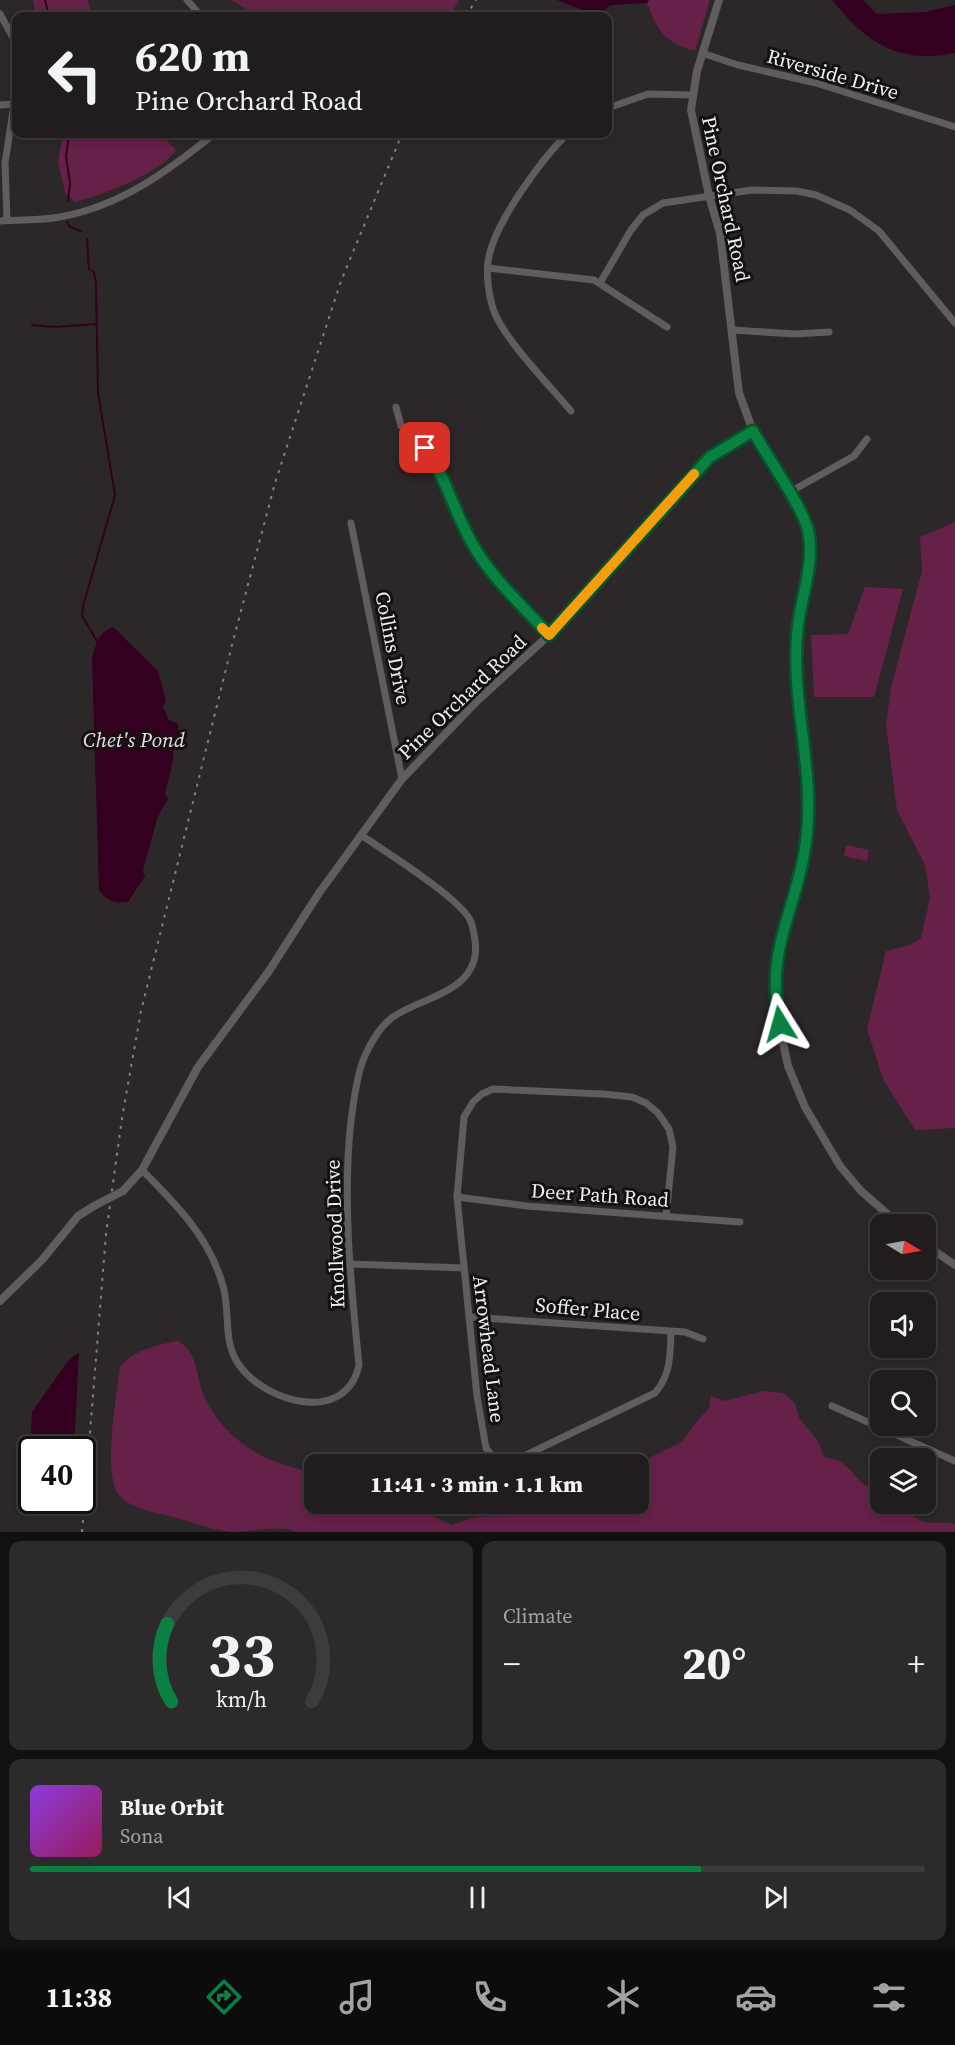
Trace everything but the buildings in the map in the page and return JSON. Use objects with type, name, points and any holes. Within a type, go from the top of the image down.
[{"type":"street","points":[[187,0],[198,12]]},
{"type":"street","name":"Pine Orchard Road","points":[[2,1297],[42,1260],[78,1216],[123,1191],[142,1170],[198,1067],[269,971],[319,893],[402,779],[477,701],[549,635],[710,457],[753,431],[739,393],[720,233],[709,196],[691,110],[702,52],[719,0]]},
{"type":"street","points":[[0,14],[12,36]]},
{"type":"street","name":"Riverside Drive","points":[[702,52],[738,65],[816,82],[955,127]]},
{"type":"street","points":[[612,107],[648,94],[693,95]]},
{"type":"street","points":[[12,117],[5,163],[4,220],[59,218],[82,212],[165,174],[209,138]]},
{"type":"street","points":[[563,138],[548,153],[501,228],[489,256],[488,282],[495,314],[518,348],[572,411]]},
{"type":"street","points":[[600,282],[631,230],[643,215],[663,203],[752,190],[797,191],[816,195],[850,210],[879,231],[955,323]]},
{"type":"street","points":[[488,268],[600,282],[667,327]]},
{"type":"street","points":[[732,330],[795,334],[829,332]]},
{"type":"street","points":[[396,407],[401,426],[425,448],[437,464],[472,545],[490,570],[549,635]]},
{"type":"street","points":[[753,431],[807,530],[810,556],[796,650],[809,812],[806,844],[775,965],[776,1004],[789,1066],[805,1107],[840,1166],[861,1191],[887,1214]]},
{"type":"street","points":[[788,493],[854,456],[867,439]]},
{"type":"street","name":"Collins Drive","points":[[351,523],[402,779]]},
{"type":"street","name":"Knollwood Drive","points":[[142,1170],[185,1213],[211,1254],[224,1290],[229,1346],[238,1364],[252,1382],[282,1398],[329,1401],[347,1391],[357,1378],[359,1365],[350,1264],[347,1161],[354,1100],[363,1060],[379,1030],[395,1015],[458,984],[467,973],[475,941],[471,921],[458,906],[361,835]]},
{"type":"street","points":[[464,1268],[457,1197],[464,1116],[482,1094],[493,1089],[603,1094],[632,1097],[646,1103],[658,1113],[669,1129],[672,1157],[666,1216]]},
{"type":"street","name":"Deer Path Road","points":[[457,1197],[527,1206],[740,1222]]},
{"type":"street","points":[[936,1252],[955,1265]]},
{"type":"street","name":"Arrowhead Lane","points":[[350,1264],[464,1268],[486,1448],[491,1454]]},
{"type":"street","name":"Soffer Place","points":[[469,1317],[685,1332],[703,1339]]},
{"type":"street","name":"Arrowhead Lane","points":[[528,1454],[655,1393],[666,1380],[670,1366],[670,1332]]},
{"type":"street","points":[[832,1406],[955,1461]]},
{"type":"shaded area","points":[[33,0],[87,0],[92,12],[35,12]]},
{"type":"shaded area","points":[[231,0],[459,0],[452,12],[250,12]]},
{"type":"shaded area","points":[[649,0],[710,0],[695,51],[677,44],[664,34],[651,13],[647,3]]},
{"type":"shaded area","points":[[62,138],[164,138],[176,150],[168,159],[145,175],[115,189],[75,202],[65,192],[58,162]]},
{"type":"shaded area","points":[[955,522],[955,1128],[915,1130],[883,1079],[867,1029],[886,951],[910,945],[921,938],[930,898],[925,865],[897,810],[886,726],[891,687],[922,571],[920,537]]},
{"type":"shaded area","points":[[865,587],[903,589],[874,697],[814,697],[811,635],[848,634]]},
{"type":"shaded area","points":[[846,845],[869,850],[867,861],[844,856]]},
{"type":"shaded area","points":[[178,1341],[185,1346],[193,1358],[200,1386],[211,1410],[234,1437],[263,1456],[304,1470],[304,1514],[427,1514],[452,1525],[476,1517],[545,1514],[649,1514],[649,1458],[683,1441],[709,1408],[711,1396],[724,1401],[764,1391],[783,1393],[795,1403],[799,1418],[818,1441],[824,1457],[835,1459],[843,1464],[870,1487],[870,1514],[911,1514],[926,1522],[955,1524],[955,1532],[296,1532],[274,1528],[232,1532],[210,1528],[130,1504],[119,1495],[114,1484],[111,1452],[120,1367],[131,1357],[154,1346]]},
{"type":"water","points":[[557,0],[649,0],[647,3],[610,5],[602,12],[588,12]]},
{"type":"water","points":[[832,0],[863,0],[877,14],[925,12],[955,5],[955,53],[934,56],[916,55],[885,47],[858,28]]},
{"type":"water","name":"Chet's Pond","points":[[113,627],[158,671],[166,701],[163,707],[169,720],[178,724],[179,739],[175,740],[165,794],[168,799],[158,816],[143,870],[145,876],[128,902],[115,902],[99,890],[92,658],[101,636]]},
{"type":"water","points":[[79,1352],[75,1436],[31,1436],[32,1412],[68,1361]]},
{"type":"waterway","points":[[45,0],[48,12]]},
{"type":"waterway","points":[[68,138],[66,157],[70,183],[68,201]]},
{"type":"waterway","points":[[67,222],[70,227],[81,231]]},
{"type":"waterway","points":[[87,239],[89,269],[94,272],[96,284],[98,393],[115,495],[83,606],[82,616],[97,641]]},
{"type":"waterway","points":[[32,325],[54,327],[96,324]]},
{"type":"railway","points":[[468,12],[476,0]]},
{"type":"railway","points":[[82,1532],[106,1234],[122,1118],[141,1011],[232,645],[275,483],[341,281],[400,138]]},
{"type":"slow traffic","points":[[542,628],[549,635],[694,474]]},
{"type":"route","points":[[425,448],[437,464],[472,545],[490,570],[549,635],[710,457],[753,431],[800,514],[807,530],[810,556],[798,624],[796,650],[809,812],[806,844],[782,930],[775,965],[776,1004],[780,1024]]}]
